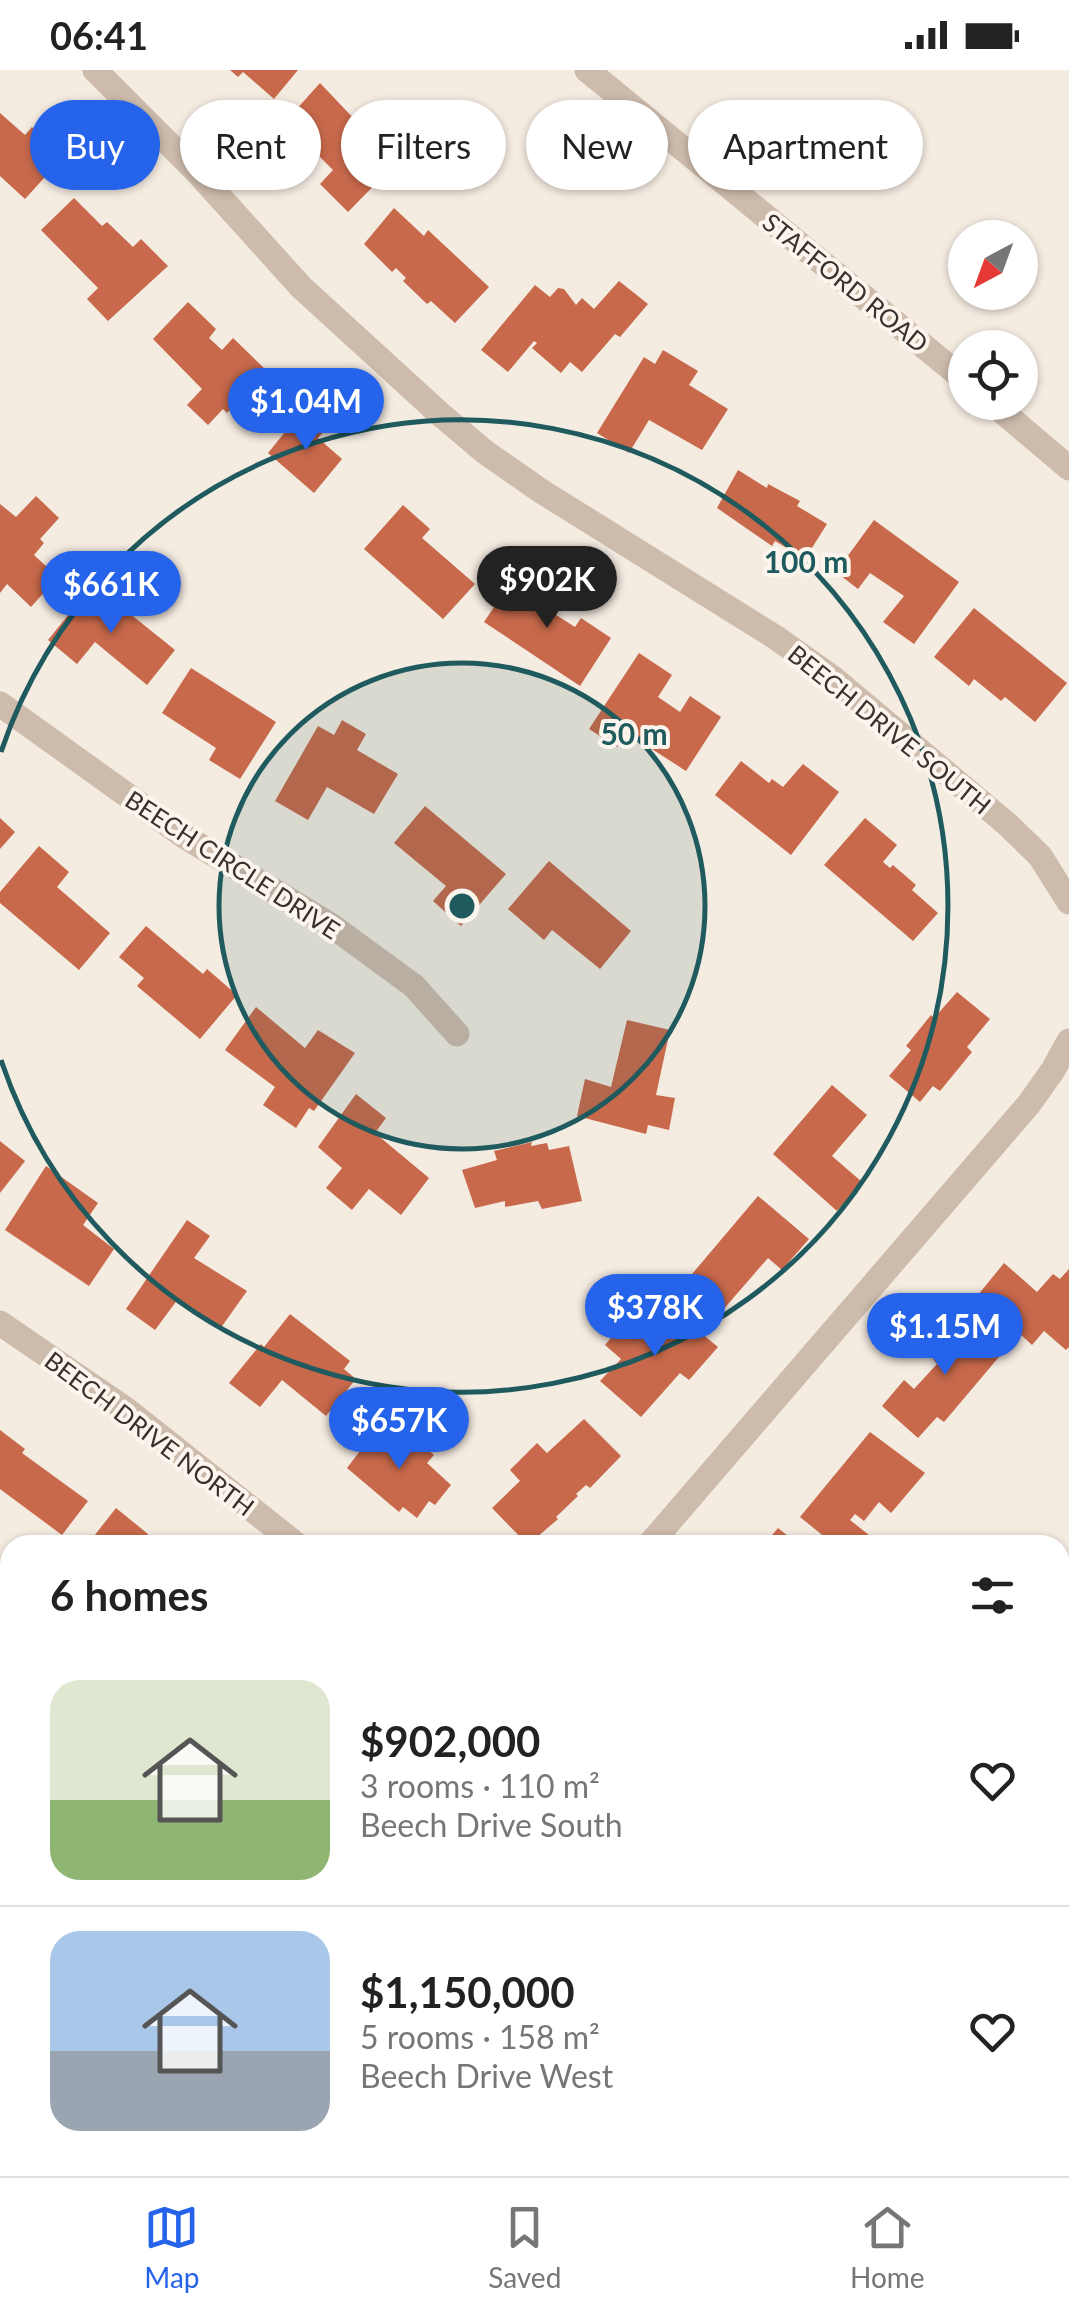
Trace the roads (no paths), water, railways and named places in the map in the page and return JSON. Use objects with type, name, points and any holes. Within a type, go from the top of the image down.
[{"type":"street","name":"BEECH DRIVE SOUTH","points":[[95,70],[199,174],[301,287],[485,452],[541,492],[775,637],[833,678],[1040,856],[1069,902]]},
{"type":"street","name":"STAFFORD ROAD","points":[[587,70],[948,366]]},
{"type":"street","points":[[1013,420],[1069,468]]},
{"type":"street","name":"BEECH CIRCLE DRIVE","points":[[0,704],[184,836],[332,926],[414,986],[457,1034]]},
{"type":"street","points":[[658,1535],[1028,1104],[1069,1041]]},
{"type":"street","name":"BEECH DRIVE NORTH","points":[[0,1323],[127,1410],[284,1535]]}]
